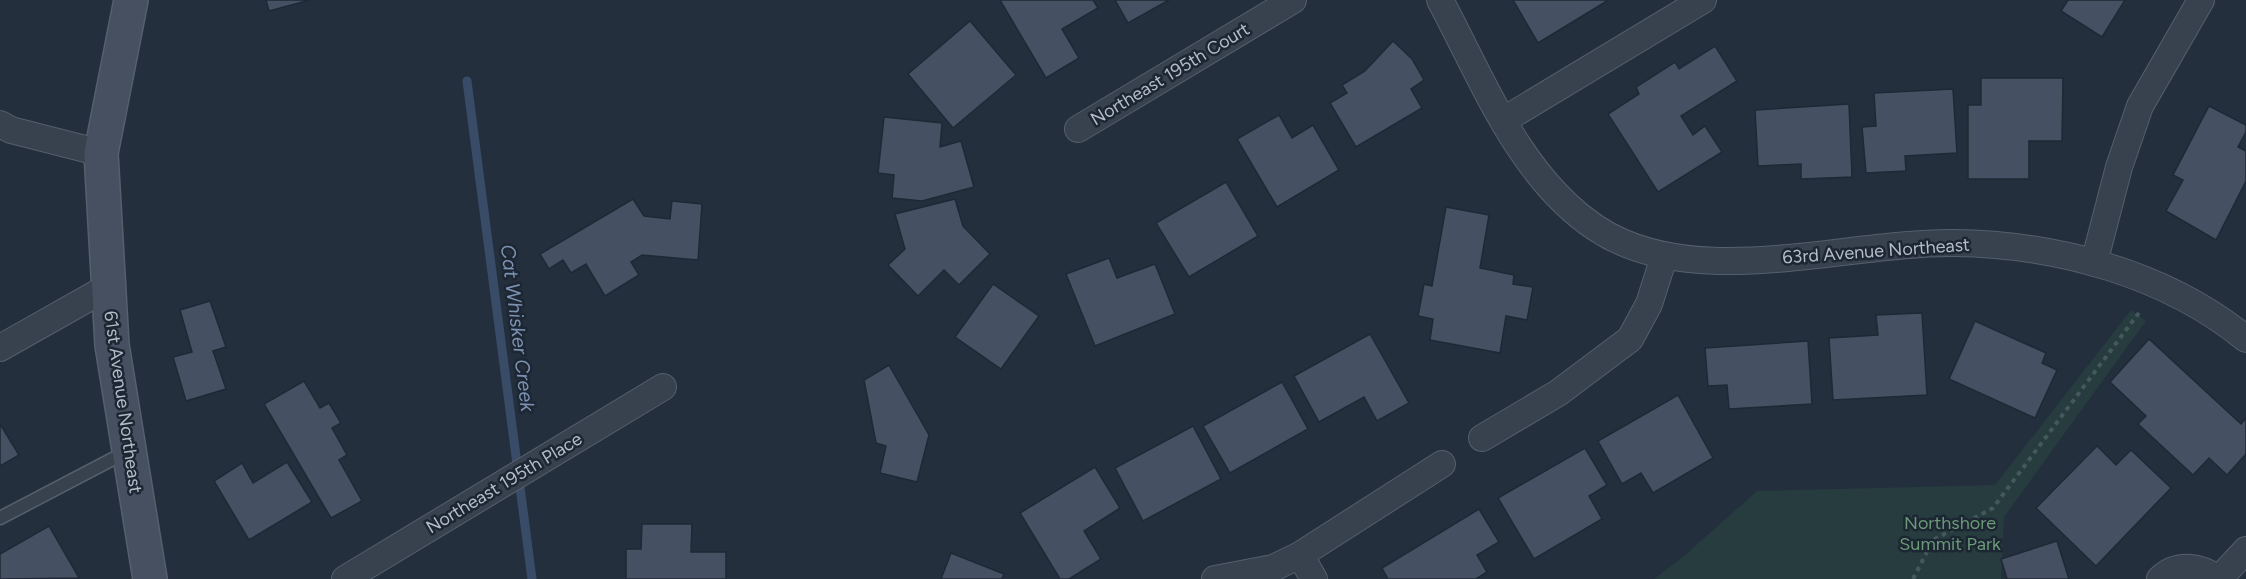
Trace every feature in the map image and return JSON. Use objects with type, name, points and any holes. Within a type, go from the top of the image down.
[{"type":"main road","name":"61st Avenue Northeast","points":[[131,0],[101,153],[112,345],[150,579]]},
{"type":"street","name":"Northeast 195th Court","points":[[1078,129],[1293,0]]},
{"type":"street","name":"63rd Avenue Northeast","points":[[1440,0],[1504,120],[1547,184],[1595,228],[1623,244],[1664,257],[1723,261],[1953,243],[2030,249],[2094,263],[2144,279],[2193,304],[2246,339]]},
{"type":"street","points":[[1504,120],[1703,0]]},
{"type":"street","points":[[2094,263],[2119,166],[2140,106],[2201,0]]},
{"type":"street","points":[[0,124],[11,130],[101,153]]},
{"type":"street","points":[[1482,438],[1558,393],[1630,339],[1649,304],[1664,257]]},
{"type":"street","points":[[0,348],[108,287]]},
{"type":"street","name":"Northeast 195th Place","points":[[345,579],[663,387]]},
{"type":"street","points":[[1215,579],[1273,568],[1300,555],[1442,464]]},
{"type":"street","points":[[2160,579],[2178,568],[2193,567],[2207,571],[2218,579],[2246,550]]},
{"type":"street","points":[[1300,555],[1314,579]]},
{"type":"lane","points":[[0,518],[129,451]]},
{"type":"path","points":[[1913,579],[1933,540],[1992,508],[2141,310]]},
{"type":"green space","name":"Northshore Summit Park","points":[[2131,310],[2146,321],[2004,517],[2001,579],[1654,579],[1684,556],[1757,491],[1995,485]]},
{"type":"building","points":[[266,0],[310,0],[269,11]]},
{"type":"building","points":[[1000,0],[1093,0],[1098,8],[1062,29],[1079,58],[1046,78]]},
{"type":"building","points":[[1115,0],[1169,0],[1128,23]]},
{"type":"building","points":[[1513,0],[1607,0],[1607,1],[1538,43]]},
{"type":"building","points":[[2068,0],[2125,0],[2102,37],[2061,11]]},
{"type":"building","points":[[970,21],[1016,75],[953,128],[908,74]]},
{"type":"building","points":[[1393,41],[1412,59],[1424,80],[1411,89],[1422,108],[1356,147],[1330,103],[1347,93],[1342,85],[1365,71]]},
{"type":"building","points":[[1715,46],[1737,81],[1681,116],[1693,135],[1705,126],[1722,152],[1658,192],[1608,114],[1639,94],[1636,87],[1675,62],[1679,69]]},
{"type":"building","points":[[1981,78],[2063,78],[2062,141],[2029,141],[2029,179],[1968,179],[1968,105],[1981,105]]},
{"type":"building","points":[[1953,89],[1957,153],[1905,156],[1906,171],[1866,173],[1862,127],[1876,126],[1874,93]]},
{"type":"building","points":[[1849,104],[1852,177],[1801,179],[1801,164],[1758,166],[1755,110]]},
{"type":"building","points":[[2209,106],[2246,125],[2246,132],[2238,147],[2246,151],[2246,181],[2216,240],[2166,211],[2183,180],[2173,175]]},
{"type":"building","points":[[1279,115],[1292,138],[1313,125],[1339,170],[1277,207],[1237,139]]},
{"type":"building","points":[[884,117],[942,123],[940,147],[961,141],[974,187],[922,201],[892,198],[894,175],[878,173]]},
{"type":"building","points":[[1226,182],[1258,236],[1189,277],[1156,223]]},
{"type":"building","points":[[633,199],[644,216],[670,219],[672,201],[702,204],[698,260],[642,255],[631,262],[639,275],[605,296],[586,264],[571,273],[563,260],[549,269],[540,254]]},
{"type":"building","points":[[955,199],[963,226],[990,254],[959,285],[944,270],[918,296],[888,265],[905,249],[895,214]]},
{"type":"building","points":[[1446,207],[1489,215],[1480,268],[1514,275],[1513,284],[1533,287],[1527,320],[1506,316],[1500,353],[1430,340],[1433,319],[1418,316],[1424,284],[1432,286]]},
{"type":"building","points":[[1109,258],[1117,278],[1155,264],[1175,314],[1095,346],[1066,274]]},
{"type":"building","points":[[993,284],[1039,316],[1001,369],[955,337]]},
{"type":"building","points":[[210,301],[226,347],[213,351],[226,389],[186,401],[173,357],[192,352],[180,310]]},
{"type":"building","points":[[1922,313],[1927,395],[1833,400],[1829,338],[1878,335],[1876,315]]},
{"type":"building","points":[[1975,321],[2046,353],[2042,363],[2057,370],[2035,418],[1949,379]]},
{"type":"building","points":[[1370,334],[1409,403],[1377,421],[1364,397],[1319,422],[1294,376]]},
{"type":"building","points":[[2149,339],[2241,424],[2246,418],[2246,454],[2227,475],[2209,458],[2193,475],[2138,424],[2146,416],[2110,382]]},
{"type":"building","points":[[1808,341],[1812,404],[1729,409],[1727,385],[1708,386],[1705,348]]},
{"type":"building","points":[[889,365],[929,435],[917,482],[880,473],[886,446],[876,443],[864,380]]},
{"type":"building","points":[[304,381],[320,408],[329,403],[341,423],[332,428],[347,455],[339,460],[362,501],[331,518],[264,404]]},
{"type":"building","points":[[1282,382],[1308,429],[1230,473],[1203,426]]},
{"type":"building","points":[[1678,395],[1713,458],[1653,493],[1641,473],[1622,484],[1598,441]]},
{"type":"building","points":[[0,424],[19,455],[0,466]]},
{"type":"building","points":[[1193,426],[1221,479],[1143,521],[1115,468]]},
{"type":"building","points":[[2097,446],[2116,465],[2131,450],[2171,488],[2096,566],[2036,508]]},
{"type":"building","points":[[1585,448],[1607,485],[1589,496],[1602,519],[1534,559],[1498,498]]},
{"type":"building","points":[[287,462],[312,502],[249,540],[214,481],[242,463],[253,483]]},
{"type":"building","points":[[1095,467],[1120,508],[1084,531],[1101,559],[1069,579],[1060,579],[1020,513]]},
{"type":"building","points":[[1479,509],[1499,542],[1477,555],[1487,572],[1476,579],[1388,579],[1382,568]]},
{"type":"building","points":[[642,524],[692,524],[691,552],[726,552],[726,579],[626,579],[626,549],[641,549]]},
{"type":"building","points":[[49,526],[79,578],[0,579],[0,554]]},
{"type":"building","points":[[2057,541],[2069,579],[2007,579],[2001,559]]},
{"type":"building","points":[[951,553],[1004,574],[1002,579],[941,579]]},
{"type":"waterway","name":"Cat Whisker Creek","points":[[467,81],[532,579]]}]
